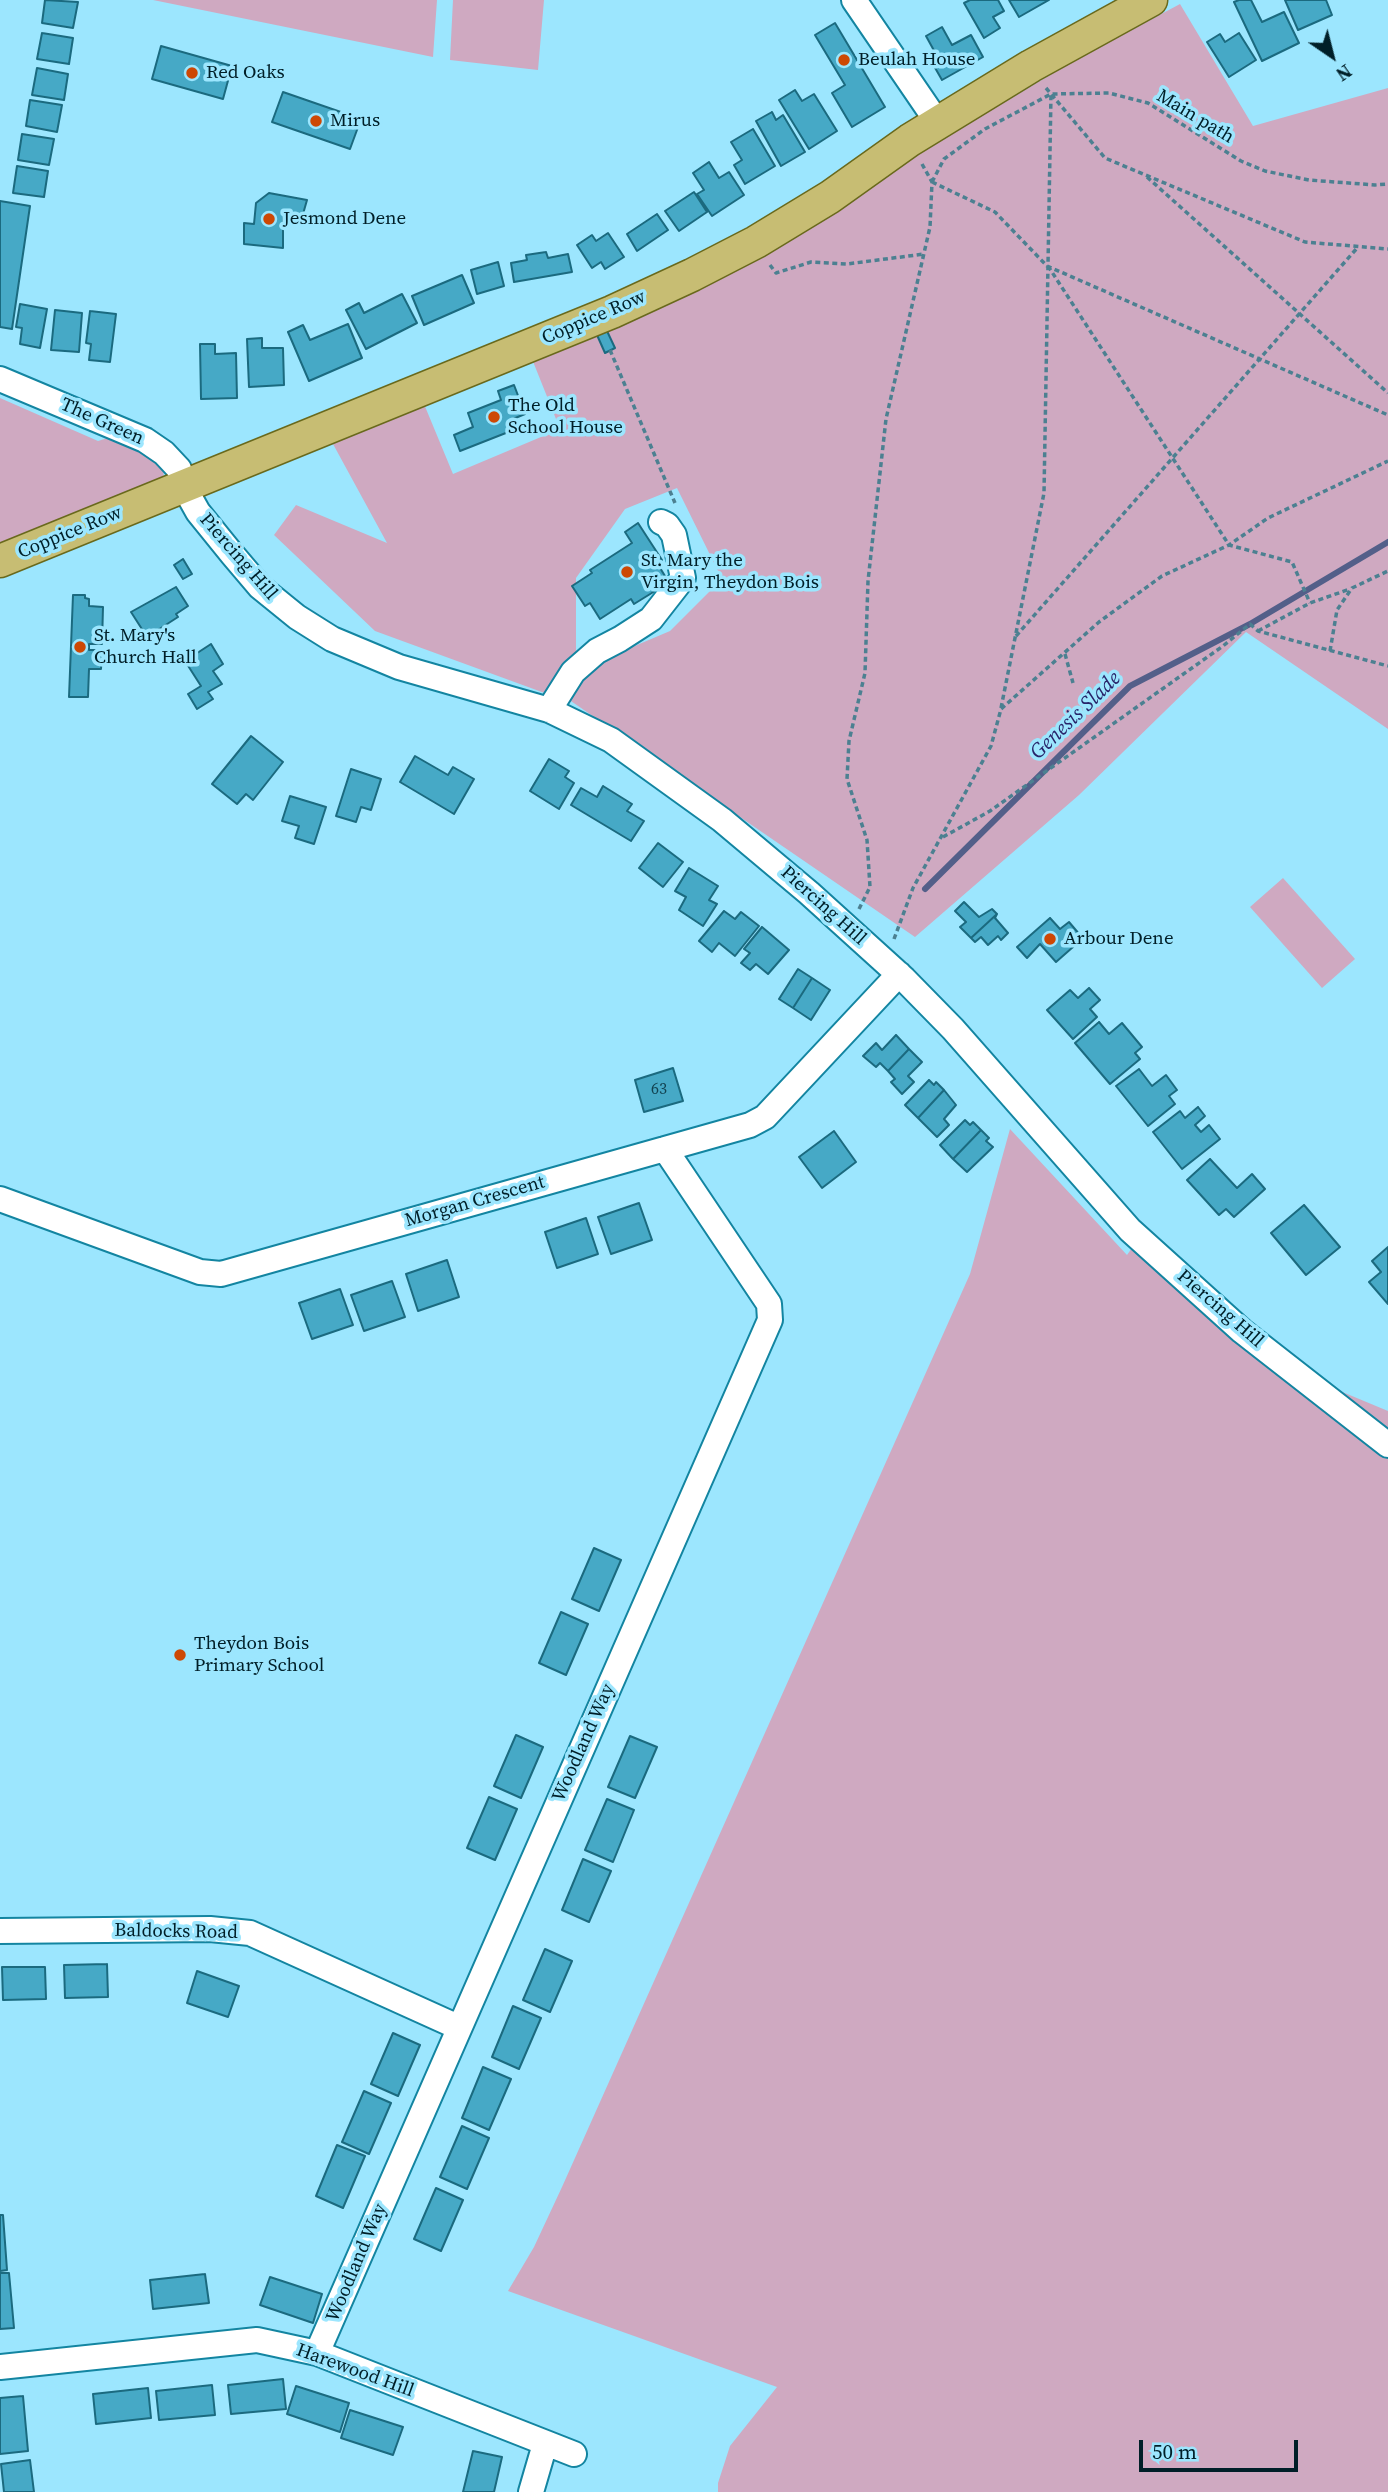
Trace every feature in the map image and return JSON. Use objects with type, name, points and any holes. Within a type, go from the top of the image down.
[{"type":"main road","name":"Coppice Row","points":[[0,561],[612,312],[692,275],[756,242],[830,197],[910,140],[1031,66],[1150,0]]},
{"type":"street","points":[[854,0],[938,123]]},
{"type":"street","name":"The Green","points":[[0,379],[145,440],[179,469],[184,487]]},
{"type":"street","name":"Piercing Hill","points":[[184,487],[215,534],[260,587],[297,617],[332,639],[399,667],[549,710],[611,740],[722,820],[809,893],[881,945],[899,974],[953,1029],[1130,1230],[1242,1331],[1388,1444]]},
{"type":"street","points":[[549,710],[573,672],[597,651],[651,619],[682,578],[674,535],[667,525],[668,513]]},
{"type":"street","name":"Morgan Crescent","points":[[0,1199],[200,1272],[221,1274],[750,1125],[765,1117],[899,974]]},
{"type":"street","name":"Woodland Way","points":[[317,2353],[770,1320],[769,1304],[664,1149]]},
{"type":"street","name":"Baldocks Road","points":[[0,1931],[210,1929],[250,1933],[458,2027]]},
{"type":"street","name":"Harewood Hill","points":[[0,2367],[257,2340],[317,2353],[574,2454]]},
{"type":"street","points":[[531,2492],[545,2444]]},
{"type":"path","name":"Main path","points":[[932,182],[944,159],[974,136],[1051,94],[1109,93],[1148,103],[1241,162],[1265,171],[1309,180],[1388,184]]},
{"type":"path","points":[[1051,94],[1105,158],[1305,242],[1388,249]]},
{"type":"path","points":[[881,945],[896,936],[914,888],[991,746],[1001,709],[1044,493],[1051,94]]},
{"type":"path","points":[[1143,174],[1388,393]]},
{"type":"path","points":[[859,910],[870,887],[867,839],[847,779],[849,741],[865,673],[868,581],[886,419],[930,226],[932,182],[995,212],[1048,266],[1229,545],[1292,562],[1310,603]]},
{"type":"path","points":[[756,242],[776,273],[811,262],[847,264],[924,254]]},
{"type":"path","points":[[1015,637],[1358,247]]},
{"type":"path","points":[[1048,266],[1388,415]]},
{"type":"path","points":[[610,350],[668,513]]},
{"type":"path","points":[[1001,709],[1099,622],[1162,576],[1229,545],[1268,518],[1388,461]]},
{"type":"path","points":[[1258,631],[1310,603],[1352,589],[1388,571]]},
{"type":"path","points":[[1330,651],[1337,610],[1352,589]]},
{"type":"path","points":[[942,837],[990,811],[1250,624],[1258,631],[1388,666]]},
{"type":"path","points":[[1065,654],[1073,683]]},
{"type":"path","points":[[881,945],[896,936]]},
{"type":"shaded area","points":[[153,0],[437,0],[433,57]]},
{"type":"shaded area","points":[[453,0],[544,0],[538,70],[450,60]]},
{"type":"shaded area","points":[[1180,4],[1253,126],[1388,88],[1388,729],[1246,632],[1079,795],[915,937],[565,697],[597,662],[670,631],[722,579],[677,488],[625,509],[576,578],[576,651],[550,695],[375,631],[274,535],[296,505],[387,543],[333,444],[424,404],[453,474],[560,429],[532,359],[768,249],[926,149],[1070,63]]},
{"type":"shaded area","points":[[0,398],[98,441],[114,436],[148,452],[164,469],[163,482],[0,547]]},
{"type":"shaded area","points":[[1283,878],[1355,959],[1322,988],[1250,907]]},
{"type":"shaded area","points":[[1010,1129],[1127,1255],[1134,1245],[1340,1391],[1388,1411],[1388,2492],[718,2492],[718,2483],[730,2446],[777,2387],[508,2291],[534,2247],[562,2187],[970,1274]]},
{"type":"building","points":[[45,0],[78,2],[73,28],[42,23]]},
{"type":"building","points":[[970,0],[998,0],[1004,11],[993,17],[1000,28],[984,38],[964,3]]},
{"type":"building","points":[[1009,0],[1049,0],[1019,17]]},
{"type":"building","points":[[1251,0],[1262,22],[1284,12],[1299,43],[1262,61],[1234,2]]},
{"type":"building","points":[[1285,0],[1326,0],[1332,15],[1298,30]]},
{"type":"building","name":"Beulah House","points":[[835,23],[885,107],[852,127],[832,93],[845,85],[815,35]]},
{"type":"building","points":[[942,27],[952,45],[971,35],[983,57],[942,80],[930,59],[937,56],[926,36]]},
{"type":"building","points":[[42,33],[73,38],[69,64],[37,59]]},
{"type":"building","points":[[1239,33],[1256,60],[1229,77],[1207,42],[1220,34],[1225,42]]},
{"type":"building","name":"Red Oaks","points":[[161,46],[232,66],[223,99],[152,79]]},
{"type":"building","points":[[37,68],[68,74],[64,100],[32,95]]},
{"type":"building","points":[[795,90],[802,101],[814,94],[837,131],[809,149],[779,100]]},
{"type":"building","name":"Mirus","points":[[283,92],[361,119],[350,149],[272,122]]},
{"type":"building","points":[[30,100],[62,105],[57,132],[26,126]]},
{"type":"building","points":[[772,112],[776,120],[783,115],[805,152],[781,166],[756,121]]},
{"type":"building","points":[[753,129],[775,166],[745,184],[734,165],[742,160],[731,142]]},
{"type":"building","points":[[22,134],[54,139],[49,165],[18,160]]},
{"type":"building","points":[[709,162],[719,178],[729,172],[744,195],[712,216],[697,194],[704,190],[693,173]]},
{"type":"building","points":[[17,166],[48,171],[44,197],[13,193]]},
{"type":"building","points":[[694,192],[707,212],[679,231],[665,211]]},
{"type":"building","name":"Jesmond Dene","points":[[269,193],[307,200],[301,221],[283,218],[283,248],[244,244],[244,223],[254,224],[256,203]]},
{"type":"building","points":[[0,201],[30,206],[12,329],[0,327]]},
{"type":"building","points":[[657,214],[668,230],[637,251],[627,234]]},
{"type":"building","points":[[608,233],[624,257],[605,269],[601,262],[592,268],[577,245],[592,235],[596,241]]},
{"type":"building","points":[[546,252],[548,258],[568,254],[572,272],[514,282],[511,263],[527,260],[526,255]]},
{"type":"building","points":[[498,262],[504,286],[477,294],[471,270]]},
{"type":"building","points":[[462,275],[474,303],[424,325],[412,296]]},
{"type":"building","points":[[402,294],[417,323],[366,349],[346,310],[359,303],[364,313]]},
{"type":"building","points":[[20,304],[47,309],[40,348],[20,344],[22,328],[16,327]]},
{"type":"building","points":[[55,310],[82,313],[79,352],[51,350]]},
{"type":"building","points":[[90,311],[116,314],[110,362],[89,360],[91,344],[86,343]]},
{"type":"building","points":[[348,324],[362,358],[309,381],[288,332],[303,325],[310,340]]},
{"type":"building","points":[[607,331],[615,348],[605,353],[597,335]]},
{"type":"building","points":[[262,338],[262,348],[283,348],[284,385],[249,387],[247,339]]},
{"type":"building","points":[[200,344],[215,344],[215,354],[236,353],[237,398],[201,399]]},
{"type":"building","name":"The Old School House","points":[[514,385],[525,414],[513,419],[516,429],[460,451],[454,435],[473,427],[468,413],[501,400],[498,391]]},
{"type":"building","name":"St. Mary the Virgin, Theydon Bois","points":[[638,523],[662,560],[657,563],[665,576],[652,585],[655,591],[634,604],[631,599],[600,619],[590,603],[585,606],[572,586],[592,573],[590,570],[632,543],[625,532]]},
{"type":"building","points":[[183,559],[192,574],[183,579],[174,565]]},
{"type":"building","points":[[176,587],[188,606],[176,614],[178,617],[147,637],[131,612]]},
{"type":"building","name":"St. Mary's Church Hall","points":[[73,595],[85,595],[85,598],[89,599],[89,606],[103,607],[102,644],[89,644],[89,650],[102,650],[101,669],[89,669],[88,697],[69,697]]},
{"type":"building","points":[[211,644],[223,664],[213,671],[222,684],[208,692],[213,699],[197,709],[188,694],[201,686],[185,661]]},
{"type":"building","points":[[251,736],[283,762],[253,800],[246,794],[237,804],[212,784]]},
{"type":"building","points":[[415,756],[448,775],[453,767],[474,779],[454,814],[400,782]]},
{"type":"building","points":[[549,759],[569,771],[565,777],[574,783],[559,809],[530,791]]},
{"type":"building","points":[[351,769],[381,779],[371,810],[361,807],[356,822],[336,816]]},
{"type":"building","points":[[603,786],[632,804],[627,811],[644,821],[631,841],[571,805],[581,788],[597,797]]},
{"type":"building","points":[[290,796],[326,807],[314,844],[295,838],[299,826],[282,821]]},
{"type":"building","points":[[658,843],[683,862],[663,887],[639,868]]},
{"type":"building","points":[[689,868],[718,886],[709,900],[717,904],[703,926],[679,910],[686,897],[675,891]]},
{"type":"building","points":[[964,902],[979,917],[992,909],[997,914],[971,938],[960,927],[966,922],[955,911]]},
{"type":"building","points":[[724,911],[735,919],[741,912],[759,926],[735,956],[719,943],[712,952],[699,941]]},
{"type":"building","points":[[997,914],[995,918],[1008,933],[1001,940],[998,936],[988,945],[981,937],[975,942],[971,938]]},
{"type":"building","name":"Arbour Dene","points":[[1050,918],[1060,929],[1069,922],[1080,935],[1070,944],[1073,947],[1056,962],[1040,944],[1027,958],[1017,947]]},
{"type":"building","points":[[762,927],[789,950],[768,974],[756,964],[750,970],[741,963],[750,953],[744,949]]},
{"type":"building","points":[[798,969],[812,978],[793,1008],[779,999]]},
{"type":"building","points":[[812,978],[830,990],[811,1020],[793,1008]]},
{"type":"building","points":[[1089,988],[1100,1000],[1090,1009],[1097,1017],[1073,1039],[1047,1010],[1070,990],[1078,998]]},
{"type":"building","points":[[1099,1022],[1109,1034],[1122,1023],[1142,1047],[1135,1053],[1140,1059],[1110,1084],[1075,1043]]},
{"type":"building","points":[[896,1035],[909,1049],[888,1071],[880,1063],[876,1067],[863,1056],[876,1043],[882,1050]]},
{"type":"building","points":[[909,1049],[922,1062],[908,1076],[914,1082],[902,1094],[891,1082],[895,1079],[888,1071]]},
{"type":"building","points":[[673,1068],[683,1101],[644,1112],[635,1080]]},
{"type":"building","points":[[1139,1069],[1152,1086],[1166,1075],[1177,1090],[1169,1096],[1175,1104],[1148,1126],[1116,1086]]},
{"type":"building","points":[[929,1080],[934,1085],[936,1082],[944,1090],[918,1118],[905,1105]]},
{"type":"building","points":[[944,1090],[956,1105],[944,1119],[949,1125],[937,1137],[918,1118]]},
{"type":"building","points":[[1198,1107],[1205,1116],[1195,1125],[1201,1132],[1209,1125],[1220,1139],[1182,1169],[1153,1132],[1180,1111],[1185,1118]]},
{"type":"building","points":[[965,1120],[970,1125],[973,1122],[981,1130],[953,1159],[940,1145]]},
{"type":"building","points":[[981,1130],[989,1138],[986,1141],[993,1147],[967,1172],[953,1159]]},
{"type":"building","points":[[834,1131],[856,1162],[822,1188],[799,1157]]},
{"type":"building","points":[[1210,1159],[1237,1188],[1252,1174],[1265,1189],[1234,1217],[1226,1209],[1219,1215],[1187,1180]]},
{"type":"building","points":[[639,1203],[652,1240],[611,1254],[598,1217]]},
{"type":"building","points":[[1304,1205],[1340,1247],[1306,1275],[1271,1233]]},
{"type":"building","points":[[586,1218],[598,1254],[557,1268],[545,1232]]},
{"type":"building","points":[[1388,1247],[1388,1304],[1369,1282],[1381,1272],[1372,1261]]},
{"type":"building","points":[[447,1260],[459,1297],[418,1311],[406,1274]]},
{"type":"building","points":[[392,1281],[405,1317],[364,1331],[351,1295]]},
{"type":"building","points":[[340,1289],[353,1325],[312,1339],[299,1303]]},
{"type":"building","points":[[594,1548],[621,1560],[599,1611],[572,1599]]},
{"type":"building","points":[[561,1612],[588,1624],[566,1675],[539,1663]]},
{"type":"building","points":[[516,1735],[543,1747],[521,1798],[494,1786]]},
{"type":"building","points":[[630,1736],[657,1747],[635,1798],[608,1787]]},
{"type":"building","points":[[489,1797],[517,1809],[495,1860],[467,1848]]},
{"type":"building","points":[[607,1799],[634,1810],[613,1862],[585,1850]]},
{"type":"building","points":[[583,1859],[611,1871],[589,1922],[562,1910]]},
{"type":"building","points":[[545,1949],[572,1961],[550,2012],[523,2000]]},
{"type":"building","points":[[107,1964],[108,1997],[65,1998],[64,1965]]},
{"type":"building","points":[[2,1967],[45,1967],[46,1999],[3,2000]]},
{"type":"building","points":[[197,1971],[239,1986],[228,2017],[187,2003]]},
{"type":"building","points":[[513,2006],[541,2018],[519,2069],[492,2057]]},
{"type":"building","points":[[393,2033],[420,2045],[398,2096],[371,2084]]},
{"type":"building","points":[[483,2067],[511,2079],[489,2130],[462,2118]]},
{"type":"building","points":[[364,2091],[391,2103],[369,2154],[342,2142]]},
{"type":"building","points":[[462,2126],[489,2138],[467,2189],[440,2177]]},
{"type":"building","points":[[337,2145],[365,2156],[343,2208],[316,2196]]},
{"type":"building","points":[[436,2188],[463,2200],[441,2251],[414,2239]]},
{"type":"building","points":[[0,2215],[3,2215],[7,2270],[0,2271]]},
{"type":"building","points":[[0,2273],[9,2273],[14,2328],[0,2329]]},
{"type":"building","points":[[205,2274],[209,2303],[153,2309],[150,2280]]},
{"type":"building","points":[[270,2277],[322,2294],[313,2323],[260,2305]]},
{"type":"building","points":[[283,2379],[286,2409],[231,2414],[228,2385]]},
{"type":"building","points":[[212,2385],[215,2415],[159,2420],[156,2391]]},
{"type":"building","points":[[296,2386],[349,2403],[340,2432],[287,2414]]},
{"type":"building","points":[[148,2388],[151,2418],[96,2424],[93,2394]]},
{"type":"building","points":[[23,2396],[28,2451],[0,2454],[0,2398]]},
{"type":"building","points":[[350,2410],[403,2427],[393,2455],[341,2438]]},
{"type":"building","points":[[473,2451],[502,2457],[494,2492],[463,2492]]},
{"type":"building","points":[[30,2460],[34,2492],[4,2492],[1,2464]]},
{"type":"waterway","name":"Genesis Slade","points":[[925,889],[1130,686],[1250,624],[1388,542]]},
{"type":"place","name":"Beulah House","points":[[844,60]]},
{"type":"place","name":"Red Oaks","points":[[192,73]]},
{"type":"place","name":"Mirus","points":[[316,121]]},
{"type":"place","name":"Jesmond Dene","points":[[269,219]]},
{"type":"place","name":"The Old School House","points":[[494,417]]},
{"type":"place","name":"St. Mary the Virgin, Theydon Bois","points":[[627,572]]},
{"type":"place","name":"St. Mary's Church Hall","points":[[80,647]]},
{"type":"place","name":"Arbour Dene","points":[[1050,939]]},
{"type":"place","name":"Theydon Bois Primary School","points":[[180,1655]]}]
